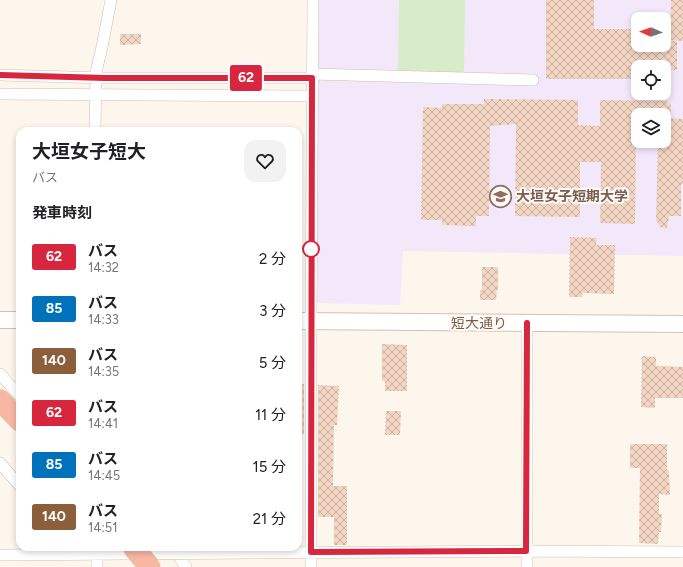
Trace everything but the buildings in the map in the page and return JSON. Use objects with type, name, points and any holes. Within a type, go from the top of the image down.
[{"type":"highway","points":[[0,400],[16,417]]},
{"type":"street","points":[[95,127],[95,86],[111,0]]},
{"type":"street","points":[[311,567],[304,321],[312,84],[313,0]]},
{"type":"street","points":[[0,75],[95,86],[312,84]]},
{"type":"street","points":[[0,94],[95,86],[533,80]]},
{"type":"street","points":[[0,320],[16,320]]},
{"type":"street","name":"短大通り","points":[[304,321],[683,324]]},
{"type":"street","points":[[527,323],[527,567]]},
{"type":"street","points":[[0,374],[16,392]]},
{"type":"street","points":[[0,463],[16,481]]},
{"type":"street","points":[[0,555],[56,551],[97,551],[142,556],[311,552],[683,552]]},
{"type":"street","points":[[97,551],[97,567]]},
{"type":"street","points":[[177,554],[186,567]]},
{"type":"street","points":[[135,567],[142,556]]},
{"type":"shaded area","name":"大垣女子短期大学","points":[[318,0],[683,0],[683,256],[403,251],[400,305],[316,303]]},
{"type":"green space","points":[[399,0],[465,0],[464,75],[398,74]]},
{"type":"bus line","name":"62","points":[[0,75],[105,78],[312,78],[311,552],[526,551],[527,323]]},
{"type":"place","name":"大垣女子短期大学","points":[[500,196]]}]
